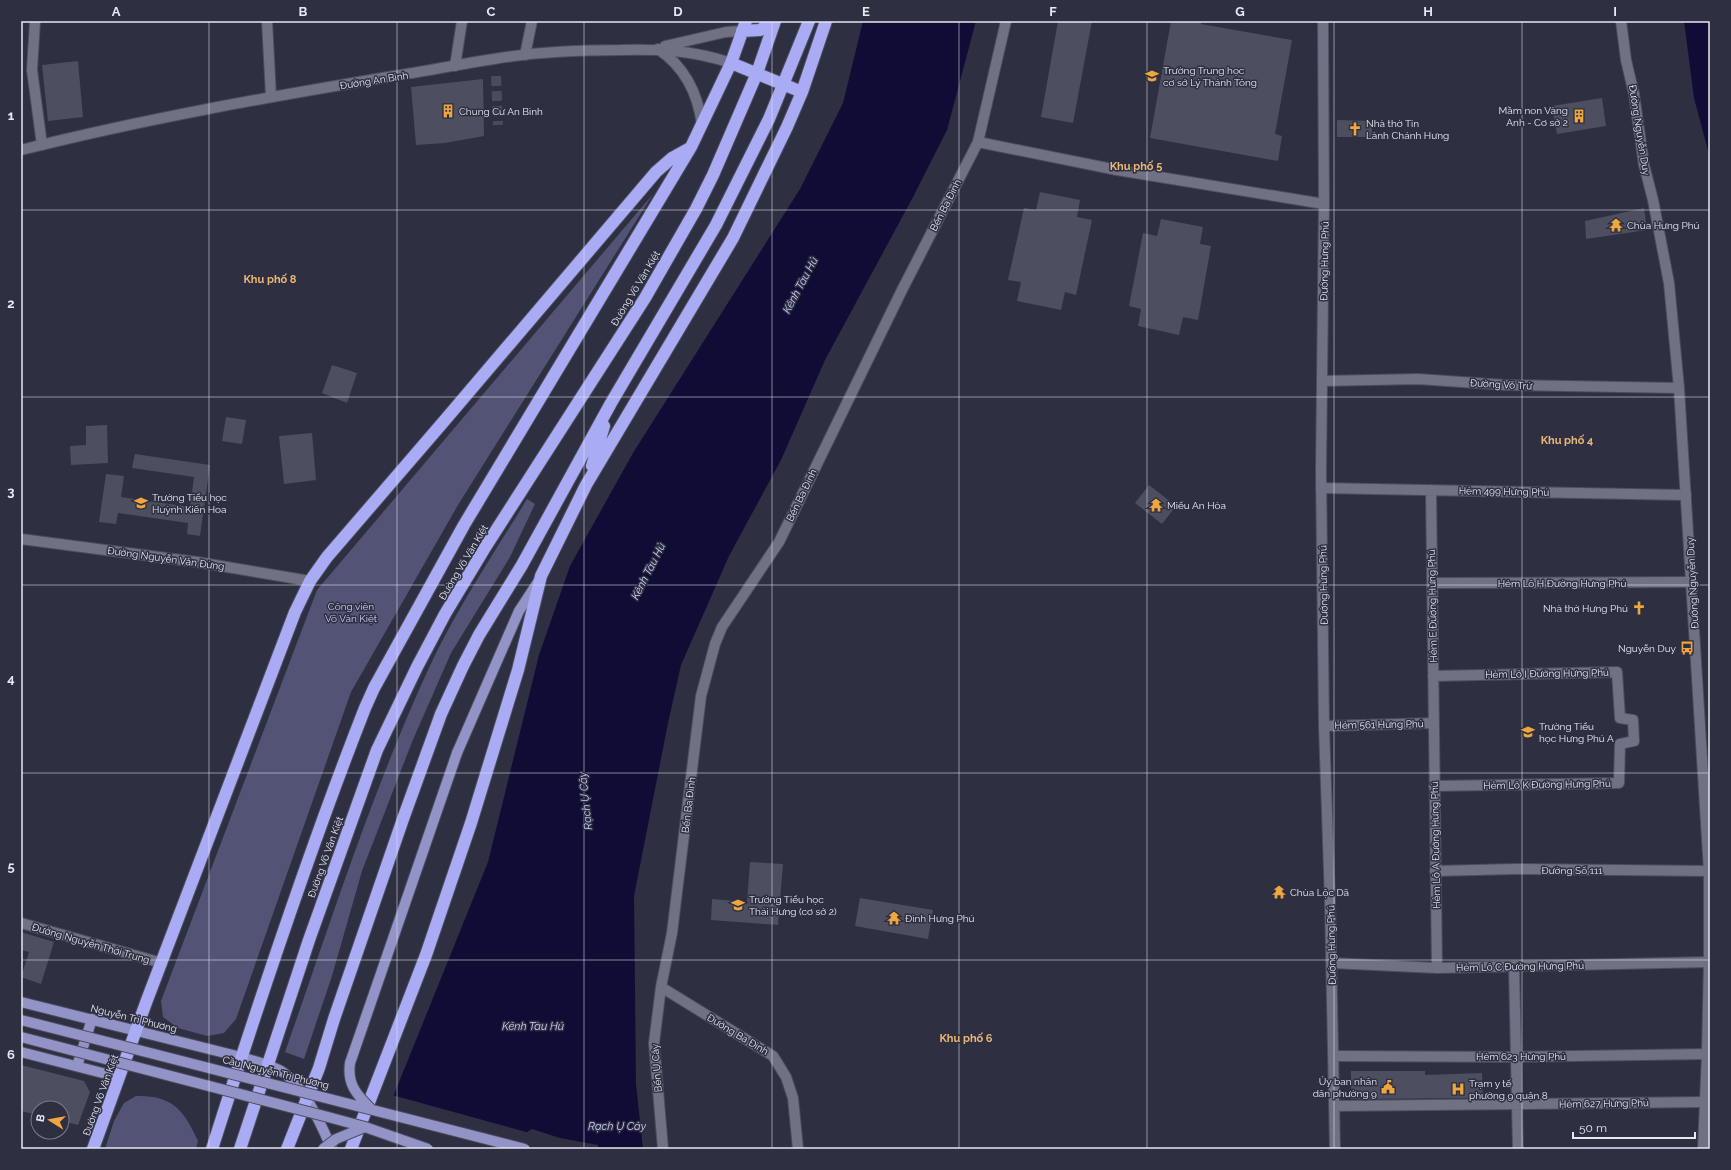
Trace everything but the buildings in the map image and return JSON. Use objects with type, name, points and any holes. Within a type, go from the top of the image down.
[{"type":"highway","points":[[744,26],[760,30],[774,21]]},
{"type":"highway","name":"Đường Võ Văn Kiệt","points":[[240,1149],[309,940],[377,750],[416,667],[445,614],[486,546],[645,298],[677,242],[713,175],[757,73],[774,21]]},
{"type":"highway","points":[[287,1149],[319,1068],[334,1019],[441,714],[479,635],[522,565],[611,403],[716,225],[769,119],[809,21]]},
{"type":"highway","points":[[351,1149],[426,955],[471,823],[518,670],[541,576],[586,485],[733,238],[775,154],[802,92],[826,21]]},
{"type":"highway","name":"Đường Võ Văn Kiệt","points":[[212,1149],[241,1058],[317,835],[362,714],[374,688],[468,519],[691,147],[730,62],[744,26]]},
{"type":"highway","points":[[730,62],[802,92]]},
{"type":"highway","name":"Đường Võ Văn Kiệt","points":[[93,1149],[136,1030],[293,619],[310,581],[327,557],[656,172],[672,158],[691,147]]},
{"type":"highway","points":[[586,485],[611,403]]},
{"type":"main road","points":[[371,1109],[358,1096],[348,1075],[357,1041],[457,753],[520,611],[541,576]]},
{"type":"main road","name":"Nguyễn Tri Phương","points":[[21,1002],[136,1030],[268,1065],[289,1077],[307,1100],[332,1149]]},
{"type":"main road","points":[[76,1066],[92,1019]]},
{"type":"main road","name":"Cầu Nguyễn Tri Phương","points":[[21,1020],[525,1149]]},
{"type":"main road","points":[[21,1038],[365,1127],[428,1149]]},
{"type":"main road","points":[[21,1052],[118,1078]]},
{"type":"main road","points":[[323,1149],[336,1139],[365,1127]]},
{"type":"street","points":[[36,21],[32,70],[42,145]]},
{"type":"street","points":[[267,21],[271,96]]},
{"type":"street","points":[[455,66],[462,21]]},
{"type":"street","points":[[525,55],[532,21]]},
{"type":"street","name":"Bến Ba Đình","points":[[661,987],[672,933],[701,696],[715,644],[722,627],[779,542],[902,290],[978,142],[1006,21]]},
{"type":"street","name":"Đường Hưng Phú","points":[[1323,21],[1324,204],[1321,488],[1324,726],[1332,963],[1335,1149]]},
{"type":"street","name":"Đường Nguyễn Duy","points":[[1621,21],[1626,60],[1634,94],[1644,165],[1653,200],[1669,283],[1680,388],[1709,871],[1707,1054],[1702,1149]]},
{"type":"street","points":[[658,49],[672,44],[732,31],[744,26]]},
{"type":"street","points":[[658,49],[674,62],[692,86],[699,106],[702,125]]},
{"type":"street","name":"Đường An Bình","points":[[21,150],[139,122],[271,96],[525,55],[591,50],[658,49],[693,52],[730,62]]},
{"type":"street","points":[[978,142],[1117,170],[1324,204]]},
{"type":"street","name":"Đường Võ Trứ","points":[[1322,381],[1418,379],[1505,385],[1680,388]]},
{"type":"street","name":"Hẻm 499 Hưng Phú","points":[[1321,488],[1686,495]]},
{"type":"street","name":"Hẻm E Đường Hưng Phú","points":[[1431,490],[1434,723]]},
{"type":"street","name":"Đường Nguyễn Văn Đừng","points":[[21,539],[197,562],[310,581]]},
{"type":"street","name":"Hẻm Lô H Đường Hưng Phú","points":[[1432,583],[1692,582]]},
{"type":"street","name":"Hẻm Lô I Đường Hưng Phú","points":[[1433,676],[1617,672],[1620,718],[1633,720],[1633,728]]},
{"type":"street","name":"Hẻm 561 Hưng Phú","points":[[1324,726],[1434,723]]},
{"type":"street","name":"Hẻm Lô A Đường Hưng Phú","points":[[1434,723],[1437,968]]},
{"type":"street","name":"Hẻm Lô K Đường Hưng Phú","points":[[1434,786],[1619,782],[1620,744],[1634,741],[1633,728]]},
{"type":"street","name":"Đường Số 111","points":[[1435,871],[1515,869],[1709,871]]},
{"type":"street","name":"Đường Nguyễn Thời Trung","points":[[21,923],[162,963]]},
{"type":"street","name":"Hẻm Lô C Đường Hưng Phú","points":[[1332,963],[1437,968],[1709,962]]},
{"type":"street","points":[[1514,966],[1518,1149]]},
{"type":"street","name":"Bến Ụ Cây","points":[[661,987],[654,1043],[663,1149]]},
{"type":"street","name":"Đường Ba Đình","points":[[661,987],[773,1056],[786,1077],[793,1098],[798,1149]]},
{"type":"street","name":"Hẻm 623 Hưng Phú","points":[[1334,1056],[1516,1057],[1707,1054]]},
{"type":"street","name":"Hẻm 627 Hưng Phú","points":[[1335,1106],[1705,1102]]},
{"type":"green space","name":"Công viên Võ Văn Kiệt","points":[[653,194],[458,505],[351,692],[236,1019],[224,1033],[207,1036],[178,1028],[163,1017],[161,1001],[317,590]]},
{"type":"green space","points":[[527,499],[535,504],[510,557],[451,653],[412,742],[362,871],[332,976],[304,1059],[285,1052],[352,860],[407,717],[450,626]]},
{"type":"green space","points":[[136,1096],[159,1098],[175,1106],[182,1113],[193,1130],[198,1141],[196,1149],[105,1149],[114,1121],[124,1103]]},
{"type":"water","name":"Kênh Tàu Hủ","points":[[863,21],[976,21],[947,130],[913,197],[825,360],[781,460],[729,556],[681,665],[634,896],[636,1084],[643,1149],[598,1149],[598,1145],[560,1138],[532,1129],[519,1137],[372,1149],[488,862],[539,655],[570,566],[633,453],[800,189],[843,103]]},
{"type":"water","points":[[1684,21],[1710,21],[1710,158],[1694,98]]},
{"type":"pier","points":[[392,1095],[530,1133],[520,1138],[518,1149],[370,1149]]},
{"type":"tunnel","points":[[496,76],[498,125]]},
{"type":"place","name":"Trường Trung học cơ sở Lý Thánh Tông","points":[[1152,76]]},
{"type":"place","name":"Chung Cư An Bình","points":[[448,111]]},
{"type":"place","name":"Mầm non Vàng Anh - Cơ sở 2","points":[[1579,116]]},
{"type":"place","name":"Nhà thờ Tin Lành Chánh Hưng","points":[[1355,129]]},
{"type":"place","name":"Chùa Hưng Phú","points":[[1616,225]]},
{"type":"place","name":"Trường Tiểu học Huỳnh Kiến Hoa","points":[[141,503]]},
{"type":"place","name":"Miếu An Hòa","points":[[1156,505]]},
{"type":"place","name":"Nhà thờ Hưng Phú","points":[[1639,608]]},
{"type":"place","name":"Nguyễn Duy","points":[[1687,648]]},
{"type":"place","name":"Trường Tiểu học Hưng Phú A","points":[[1528,732]]},
{"type":"place","name":"Chùa Lộc Dã","points":[[1279,892]]},
{"type":"place","name":"Trường Tiểu học Thái Hưng (cơ sở 2)","points":[[738,905]]},
{"type":"place","name":"Đình Hưng Phú","points":[[894,918]]},
{"type":"place","name":"Ủy ban nhân dân phường 9","points":[[1388,1087]]},
{"type":"place","name":"Trạm y tế phường 9 quận 8","points":[[1458,1089]]},
{"type":"district","name":"Khu phố 5","points":[[1136,166]]},
{"type":"district","name":"Khu phố 8","points":[[270,279]]},
{"type":"district","name":"Khu phố 4","points":[[1567,440]]},
{"type":"district","name":"Khu phố 6","points":[[966,1038]]},
{"type":"water label","name":"Rạch Ụ Cây","points":[[585,801]]},
{"type":"water label","name":"Rạch Ụ Cây","points":[[617,1126]]}]
